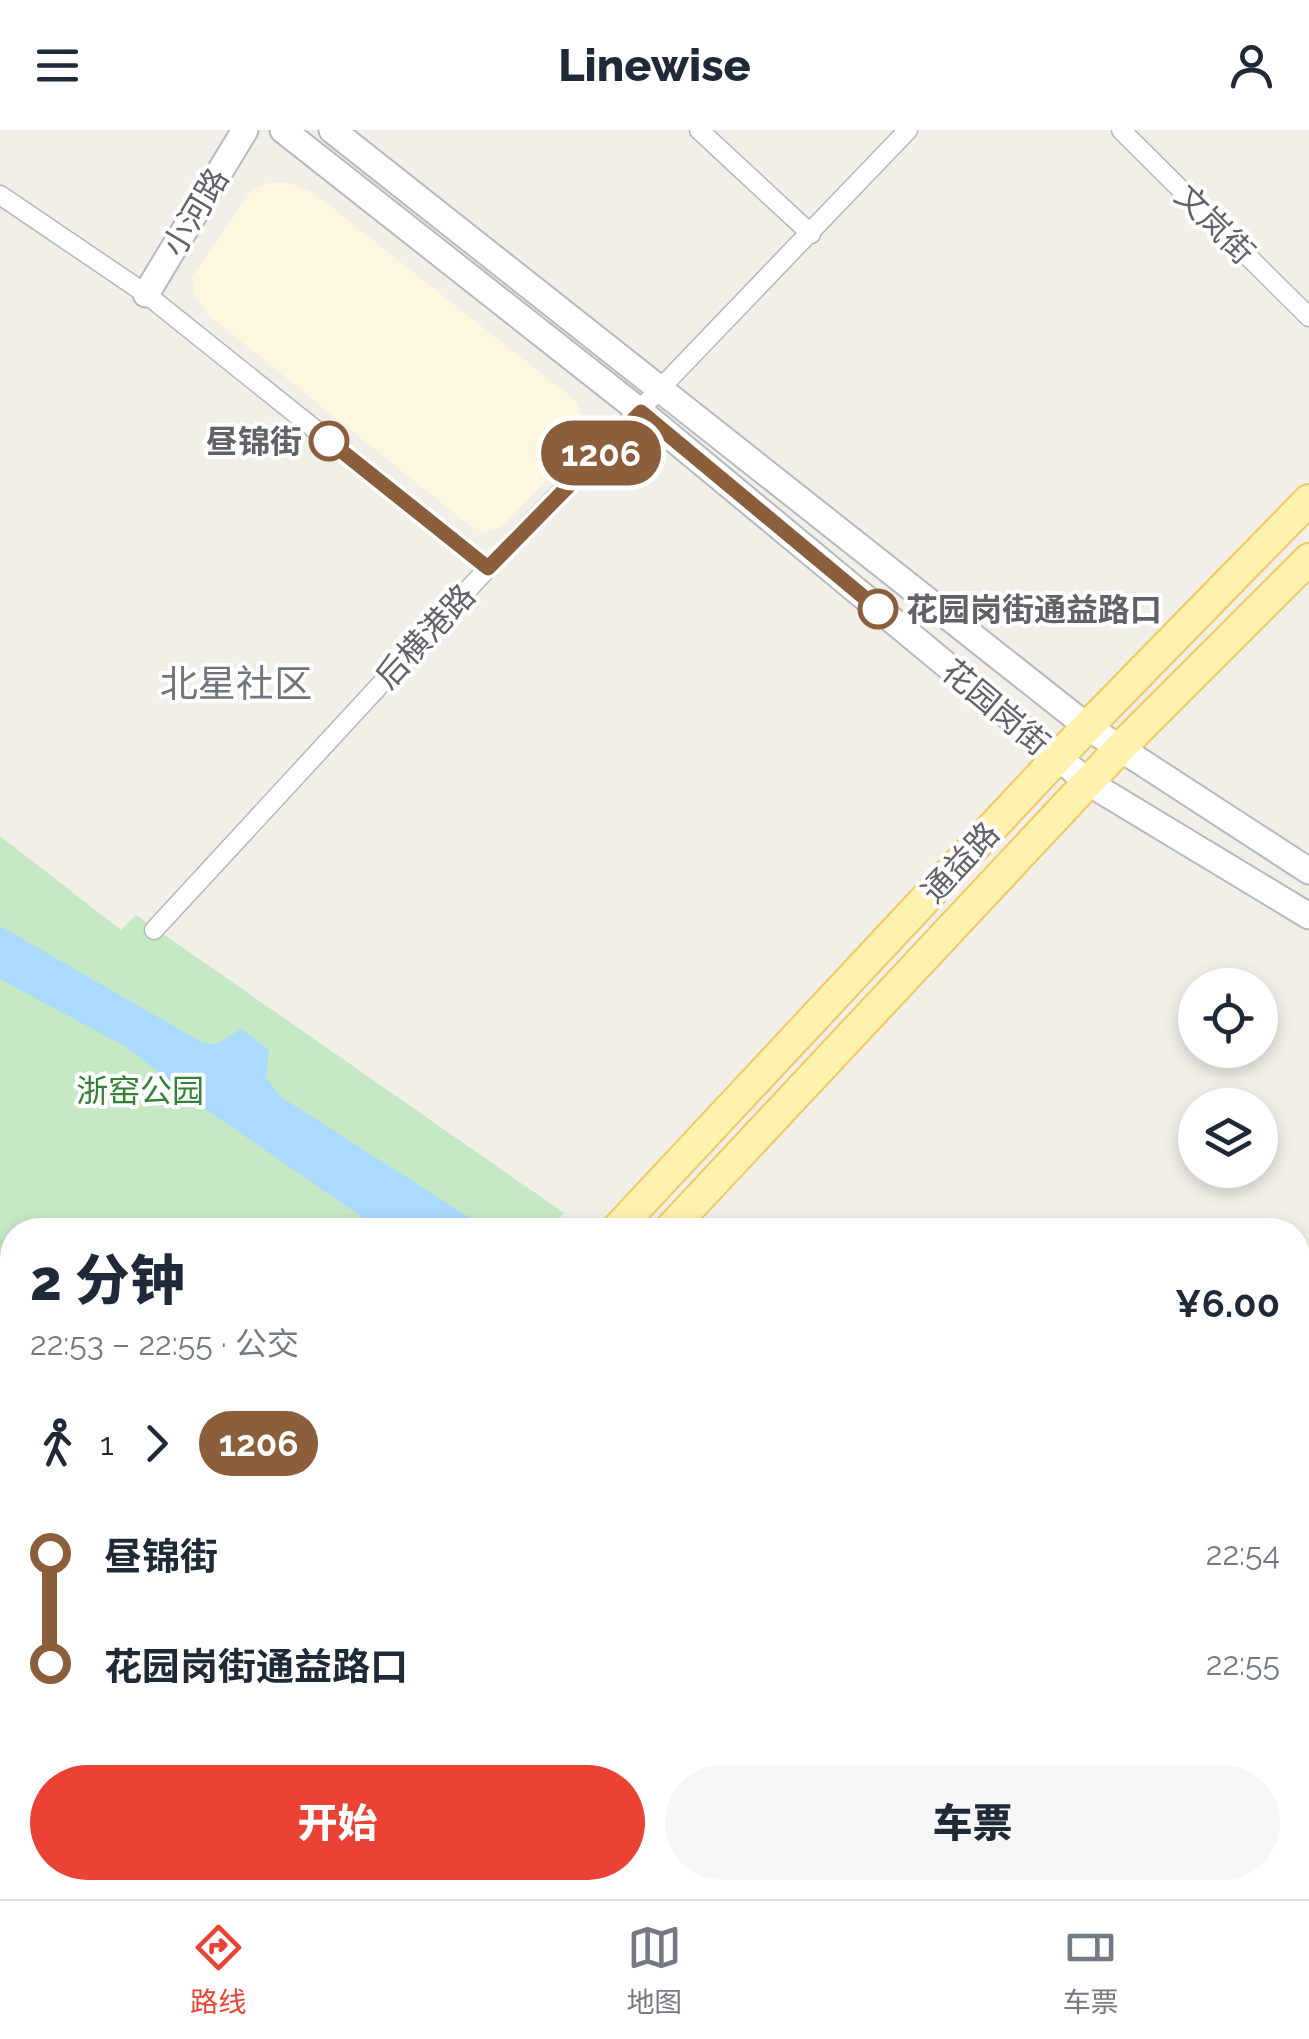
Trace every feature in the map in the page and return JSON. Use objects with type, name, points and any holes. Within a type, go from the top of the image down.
[{"type":"main road","name":"通益路","points":[[627,1218],[1057,758],[1309,500]]},
{"type":"main road","name":"通益路","points":[[680,1218],[1120,748],[1309,559]]},
{"type":"street","name":"小河路","points":[[146,294],[245,130]]},
{"type":"street","name":"花园岗街","points":[[283,130],[641,412],[1089,783],[1309,916]]},
{"type":"street","name":"花园岗街","points":[[332,130],[660,394],[1089,728],[1309,871]]},
{"type":"street","points":[[698,130],[811,234]]},
{"type":"street","name":"后横港路","points":[[154,930],[488,568],[660,394],[908,130]]},
{"type":"street","name":"文岚街","points":[[1121,130],[1309,317]]},
{"type":"street","points":[[0,194],[146,294],[488,568]]},
{"type":"shaded area","points":[[269,183],[288,183],[312,192],[576,401],[584,419],[578,447],[501,527],[484,532],[469,525],[207,314],[194,295],[192,277],[252,190]]},
{"type":"green space","name":"浙窑公园","points":[[0,836],[121,930],[136,915],[564,1213],[560,1218],[0,1218]]},
{"type":"water","points":[[0,926],[203,1043],[217,1044],[241,1029],[269,1050],[266,1078],[281,1097],[470,1218],[364,1218],[204,1108],[128,1048],[0,979]]},
{"type":"bus line","name":"1206","points":[[329,441],[488,568],[641,412],[878,609]]},
{"type":"place","name":"昼锦街","points":[[329,441]]},
{"type":"place","name":"花园岗街通益路口","points":[[878,609]]},
{"type":"district","name":"北星社区","points":[[236,683]]}]
